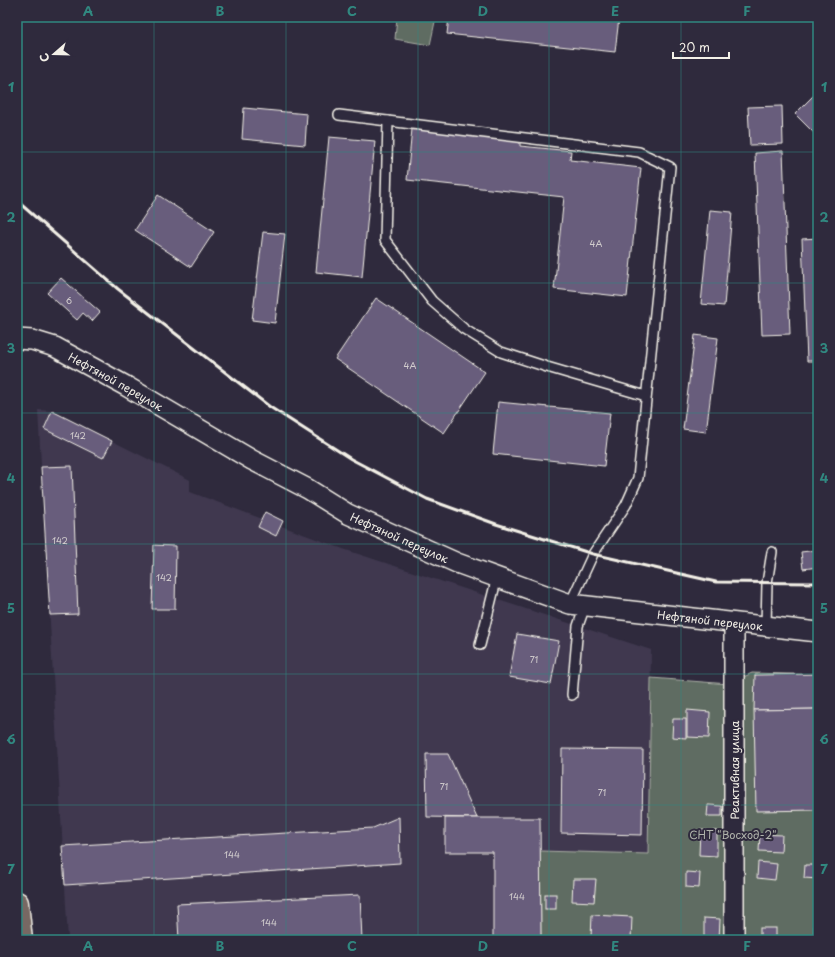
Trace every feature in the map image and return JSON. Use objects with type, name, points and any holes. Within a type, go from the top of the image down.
[{"type":"main road","points":[[17,903],[21,940]]},
{"type":"street","name":"Нефтяной переулок","points":[[17,339],[32,340],[55,347],[126,386],[252,460],[308,489],[348,514],[457,564],[578,605],[818,632]]},
{"type":"street","name":"Реактивная улица","points":[[734,623],[734,940]]},
{"type":"lane","points":[[338,115],[639,152],[670,167],[638,478],[626,505],[593,554],[578,605],[578,626],[572,696]]},
{"type":"lane","points":[[388,121],[385,240],[432,301],[464,329],[501,352],[646,396]]},
{"type":"lane","points":[[766,626],[767,583],[772,552]]},
{"type":"lane","points":[[480,645],[497,577]]},
{"type":"shaded area","points":[[38,410],[52,411],[190,480],[190,492],[343,549],[651,650],[648,854],[541,851],[541,940],[68,940]]},
{"type":"green space","points":[[397,17],[436,17],[430,45],[395,39]]},
{"type":"green space","name":"СНТ \"Восход-2\"","points":[[752,673],[818,675],[818,940],[541,940],[540,851],[648,854],[651,678],[729,684]]},
{"type":"building","points":[[449,17],[619,18],[615,52],[447,34]]},
{"type":"building","points":[[818,91],[818,137],[795,114]]},
{"type":"building","points":[[782,106],[783,144],[750,145],[748,107]]},
{"type":"building","points":[[244,108],[307,114],[305,145],[242,139]]},
{"type":"building","points":[[412,129],[520,141],[520,146],[571,151],[570,160],[641,168],[627,297],[554,289],[564,197],[407,180]]},
{"type":"building","points":[[329,137],[375,141],[362,277],[316,272]]},
{"type":"building","points":[[783,151],[790,334],[762,335],[755,153]]},
{"type":"building","points":[[158,195],[214,232],[191,267],[135,230]]},
{"type":"building","points":[[710,210],[732,212],[724,306],[701,304]]},
{"type":"building","points":[[263,232],[285,234],[275,323],[252,320]]},
{"type":"building","points":[[818,238],[818,361],[807,361],[802,239]]},
{"type":"building","points":[[61,278],[100,312],[92,321],[83,313],[77,320],[47,293]]},
{"type":"building","points":[[376,298],[485,372],[444,433],[335,359]]},
{"type":"building","points":[[695,335],[718,338],[706,432],[683,429]]},
{"type":"building","points":[[498,402],[610,413],[604,466],[493,454]]},
{"type":"building","points":[[52,411],[112,441],[103,458],[44,429]]},
{"type":"building","points":[[72,466],[78,614],[50,615],[41,467]]},
{"type":"building","points":[[265,512],[283,521],[276,536],[258,527]]},
{"type":"building","points":[[154,545],[176,546],[175,609],[152,609]]},
{"type":"building","points":[[818,550],[818,567],[803,569],[801,552]]},
{"type":"building","points":[[517,634],[559,641],[551,684],[509,677]]},
{"type":"building","points":[[818,674],[818,709],[754,710],[755,675]]},
{"type":"building","points":[[818,709],[818,810],[756,811],[754,710]]},
{"type":"building","points":[[687,710],[710,712],[709,738],[687,737]]},
{"type":"building","points":[[673,719],[686,719],[686,738],[672,737]]},
{"type":"building","points":[[562,749],[643,750],[642,835],[561,833]]},
{"type":"building","points":[[426,754],[448,754],[477,818],[427,817]]},
{"type":"building","points":[[708,805],[722,806],[722,816],[707,816]]},
{"type":"building","points":[[399,817],[400,863],[65,885],[62,846],[373,828]]},
{"type":"building","points":[[445,818],[540,818],[541,940],[493,940],[493,852],[445,852]]},
{"type":"building","points":[[700,830],[717,831],[717,856],[699,855]]},
{"type":"building","points":[[760,834],[782,835],[781,852],[759,851]]},
{"type":"building","points":[[758,862],[777,864],[775,880],[757,878]]},
{"type":"building","points":[[805,865],[818,865],[818,879],[804,878]]},
{"type":"building","points":[[686,872],[700,873],[699,888],[686,887]]},
{"type":"building","points":[[573,879],[596,879],[594,902],[572,901]]},
{"type":"building","points":[[545,894],[556,894],[556,909],[545,909]]},
{"type":"building","points":[[360,895],[362,940],[179,940],[177,904]]},
{"type":"building","points":[[592,915],[632,917],[631,940],[591,938]]},
{"type":"building","points":[[704,918],[720,919],[719,940],[704,940]]},
{"type":"building","points":[[814,926],[818,926],[818,940],[813,940]]},
{"type":"building","points":[[760,928],[776,928],[776,940],[760,940]]},
{"type":"railway","points":[[17,201],[118,289],[270,407],[351,459],[427,499],[496,524],[593,554],[716,582],[818,583]]}]
